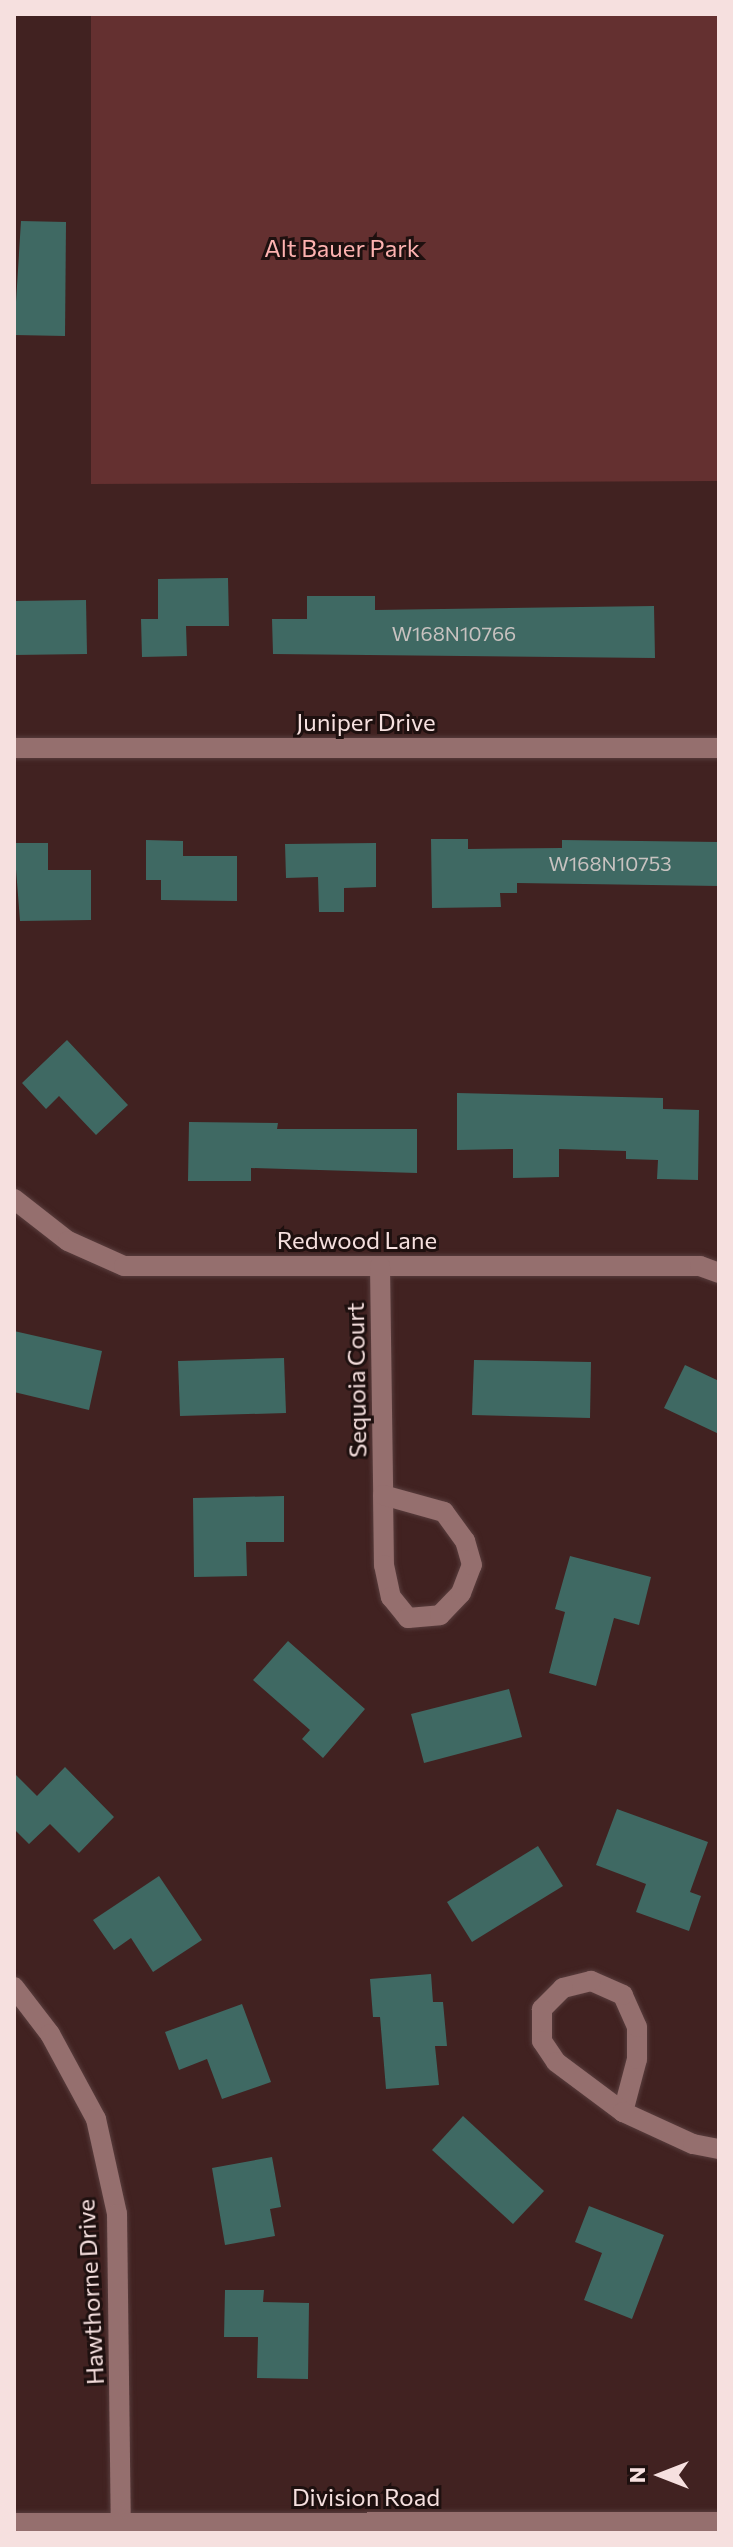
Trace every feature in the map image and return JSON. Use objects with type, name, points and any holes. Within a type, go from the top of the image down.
[{"type":"street","name":"Juniper Drive","points":[[14,748],[719,748]]},
{"type":"street","name":"Redwood Lane","points":[[14,1199],[68,1241],[124,1266],[700,1266],[719,1273]]},
{"type":"street","name":"Sequoia Court","points":[[380,1266],[383,1495],[384,1565],[391,1597],[408,1618],[440,1615],[461,1593],[472,1565],[465,1541],[444,1512],[383,1495]]},
{"type":"street","points":[[623,2112],[637,2059],[637,2027],[623,1995],[591,1981],[563,1988],[542,2009],[542,2041],[584,2087],[623,2112],[693,2144],[719,2149]]},
{"type":"street","name":"Hawthorne Drive","points":[[14,1987],[50,2034],[96,2119],[117,2214],[121,2528]]},
{"type":"street","name":"Division Road","points":[[14,2523],[121,2528],[719,2522]]},
{"type":"green space","name":"Alt Bauer Park","points":[[91,14],[719,14],[719,481],[91,484]]},
{"type":"building","points":[[21,221],[66,222],[65,336],[14,335]]},
{"type":"building","points":[[228,578],[229,626],[186,626],[187,656],[142,657],[141,619],[158,619],[158,579]]},
{"type":"building","points":[[307,596],[375,596],[375,610],[654,606],[655,658],[273,654],[272,619],[307,619]]},
{"type":"building","points":[[86,600],[87,654],[14,655],[14,601]]},
{"type":"building","points":[[431,839],[468,839],[468,849],[562,848],[562,840],[719,842],[719,886],[517,883],[517,893],[500,893],[501,907],[432,908]]},
{"type":"building","points":[[146,840],[183,841],[183,856],[237,856],[237,901],[161,900],[161,880],[146,880]]},
{"type":"building","points":[[14,843],[48,843],[48,870],[91,870],[91,920],[20,921]]},
{"type":"building","points":[[376,843],[376,887],[344,888],[344,912],[319,912],[318,877],[286,878],[285,844]]},
{"type":"building","points":[[67,1040],[128,1105],[96,1135],[59,1096],[46,1109],[22,1083]]},
{"type":"building","points":[[457,1093],[663,1098],[663,1109],[699,1110],[698,1180],[657,1179],[658,1160],[626,1159],[626,1151],[559,1149],[559,1177],[513,1178],[513,1149],[457,1150]]},
{"type":"building","points":[[189,1122],[278,1123],[277,1129],[417,1129],[417,1173],[251,1168],[251,1181],[188,1181]]},
{"type":"building","points":[[14,1331],[102,1351],[89,1410],[14,1392]]},
{"type":"building","points":[[284,1358],[286,1413],[180,1416],[178,1361]]},
{"type":"building","points":[[474,1360],[591,1362],[590,1418],[472,1415]]},
{"type":"building","points":[[685,1365],[719,1381],[719,1434],[664,1408]]},
{"type":"building","points":[[284,1496],[284,1542],[246,1542],[247,1576],[194,1577],[193,1498]]},
{"type":"building","points":[[570,1556],[651,1577],[639,1625],[614,1618],[596,1686],[549,1673],[565,1612],[555,1609]]},
{"type":"building","points":[[288,1641],[365,1709],[323,1758],[302,1739],[310,1730],[253,1680]]},
{"type":"building","points":[[509,1689],[522,1737],[424,1763],[411,1714]]},
{"type":"building","points":[[65,1767],[114,1817],[79,1853],[50,1824],[29,1844],[14,1829],[14,1773],[37,1796]]},
{"type":"building","points":[[617,1809],[708,1842],[690,1892],[701,1896],[689,1931],[636,1912],[646,1884],[596,1865]]},
{"type":"building","points":[[538,1846],[563,1886],[472,1942],[447,1902]]},
{"type":"building","points":[[159,1876],[202,1940],[153,1972],[131,1938],[114,1950],[93,1920]]},
{"type":"building","points":[[431,1974],[433,2002],[443,2002],[447,2046],[435,2046],[439,2085],[386,2089],[380,2017],[373,2017],[370,1979]]},
{"type":"building","points":[[242,2004],[271,2082],[222,2099],[207,2059],[179,2070],[165,2032]]},
{"type":"building","points":[[463,2116],[544,2191],[513,2224],[432,2150]]},
{"type":"building","points":[[272,2157],[281,2207],[270,2209],[275,2236],[225,2245],[212,2168]]},
{"type":"building","points":[[589,2206],[664,2235],[632,2319],[584,2300],[602,2253],[575,2242]]},
{"type":"building","points":[[225,2290],[264,2290],[263,2302],[309,2303],[308,2379],[257,2378],[258,2337],[224,2337]]}]
